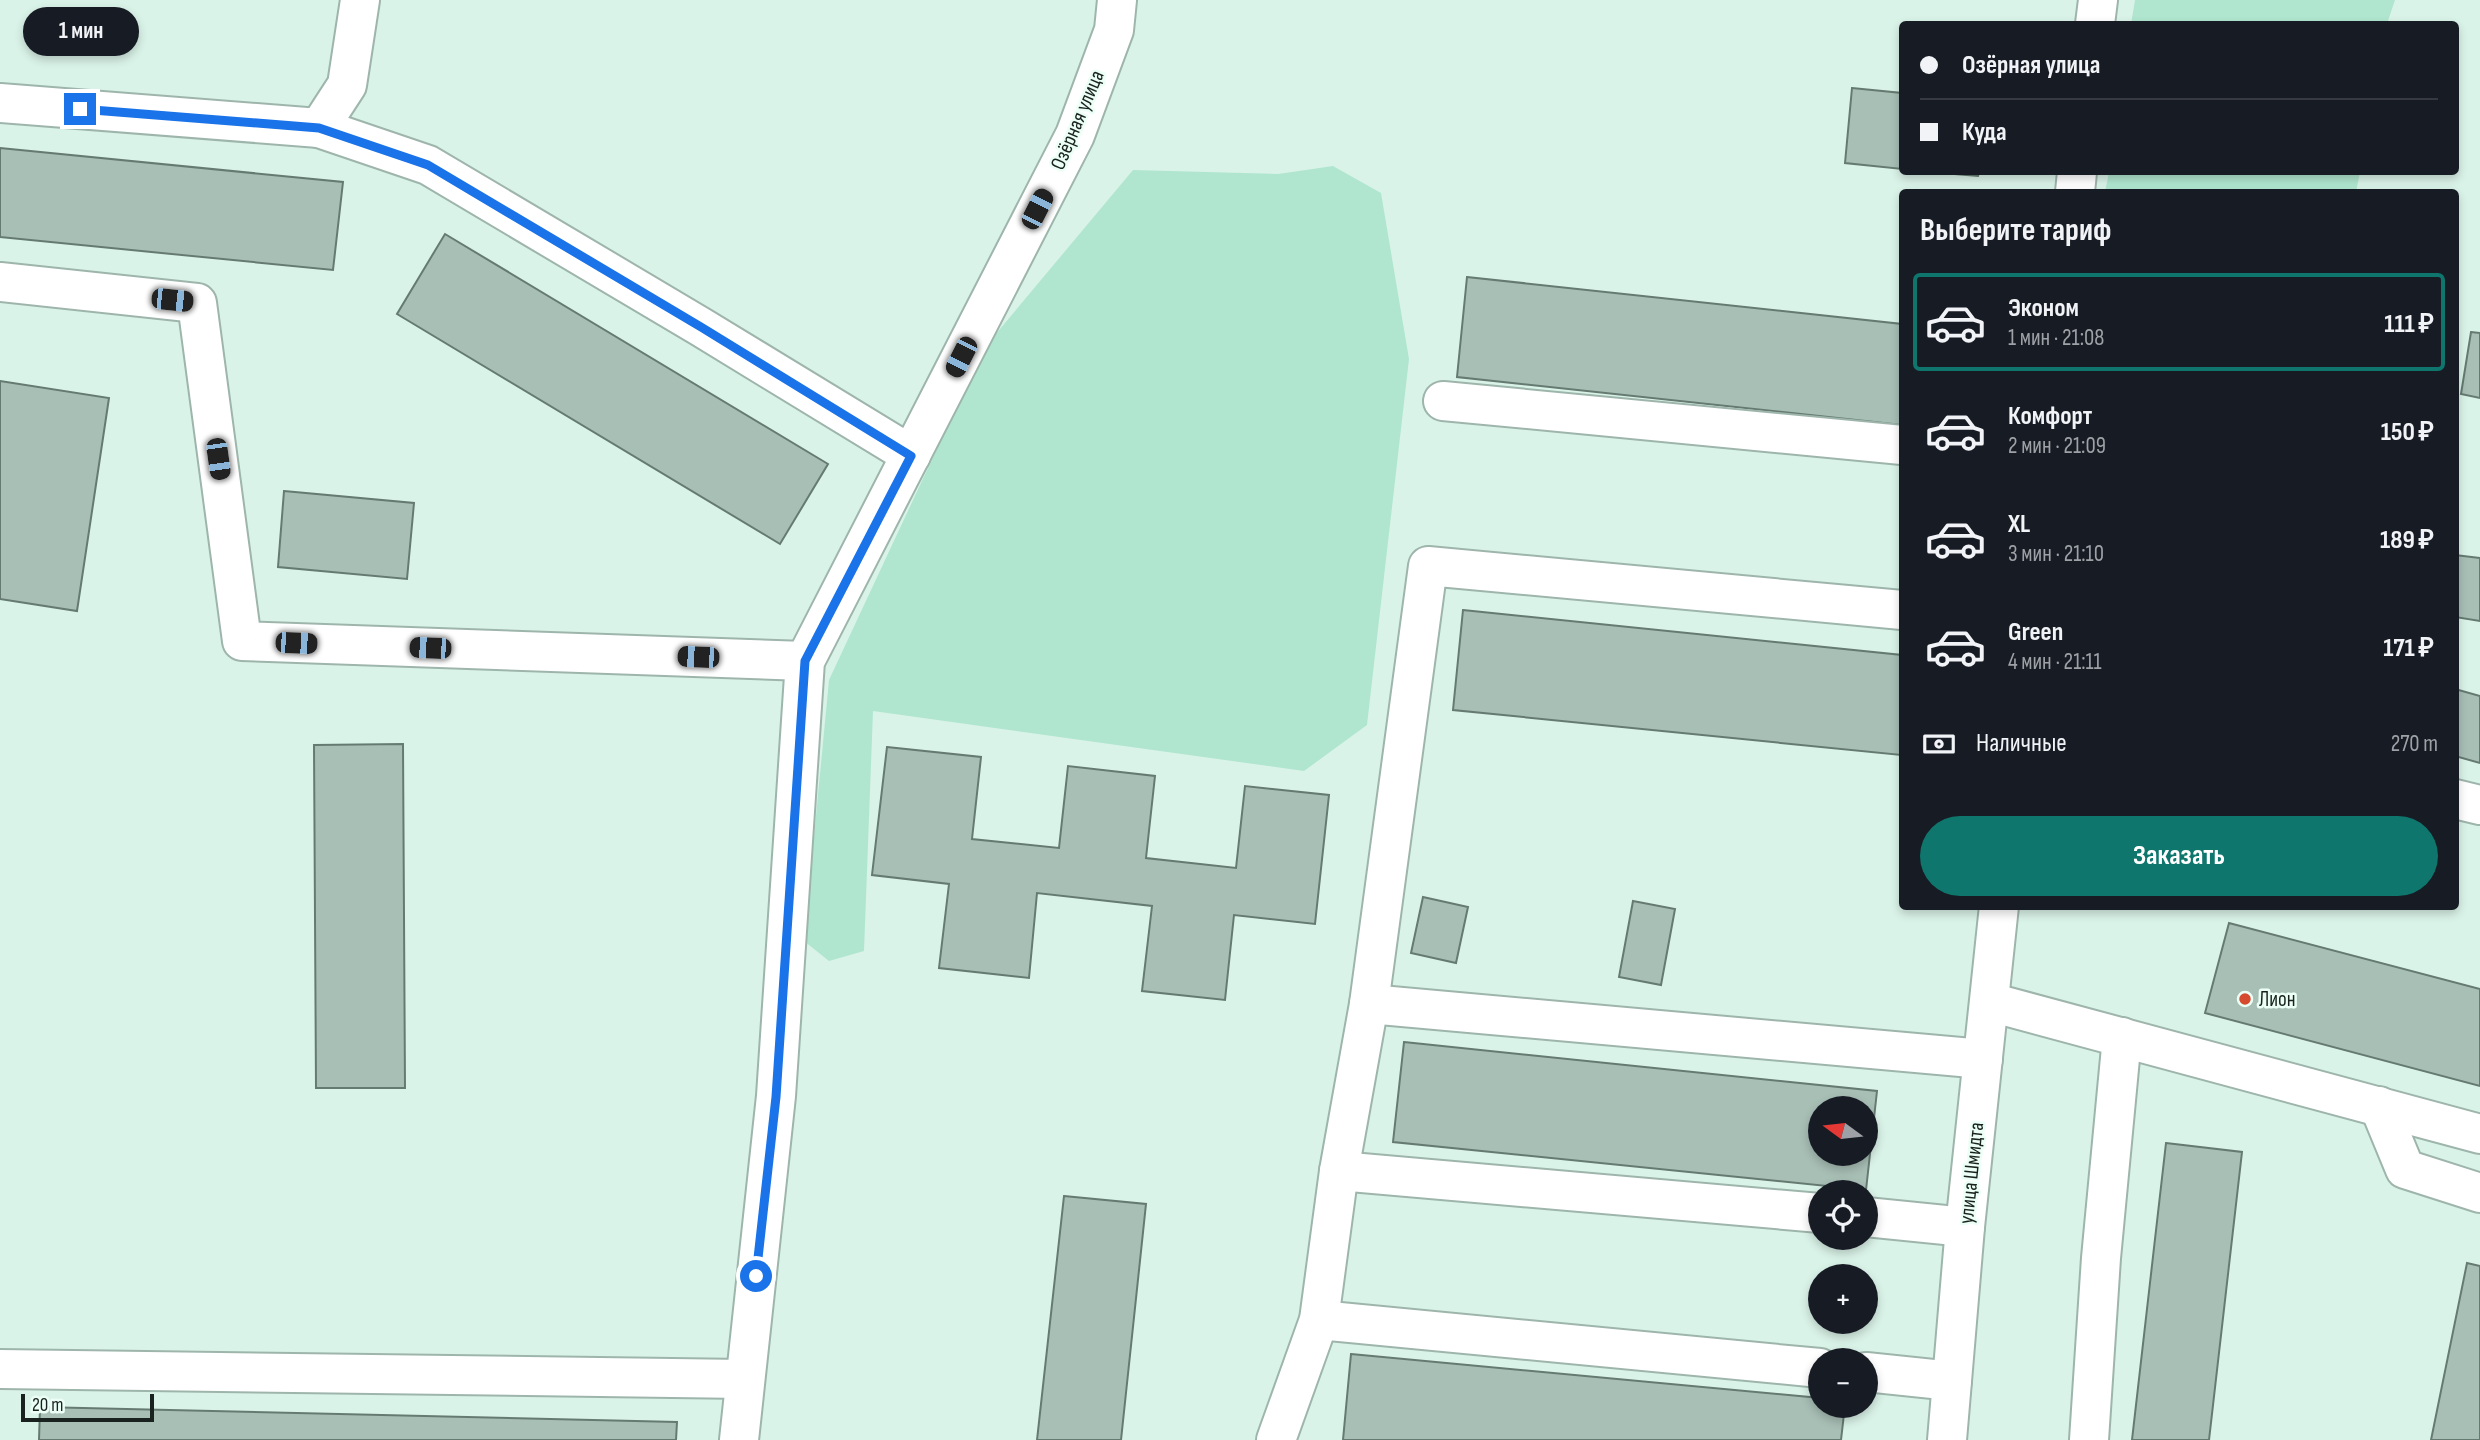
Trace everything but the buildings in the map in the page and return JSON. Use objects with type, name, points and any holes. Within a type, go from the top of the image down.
[{"type":"street","points":[[319,128],[347,85],[360,0]]},
{"type":"street","name":"Озёрная улица","points":[[738,1440],[776,1097],[805,661],[1075,135],[1114,30],[1117,0]]},
{"type":"street","points":[[2095,21],[2098,0]]},
{"type":"street","points":[[0,103],[319,128],[428,165],[713,334],[911,456]]},
{"type":"street","points":[[0,282],[197,303],[243,641],[805,661]]},
{"type":"street","points":[[1443,401],[1899,444]]},
{"type":"street","points":[[1276,1440],[1320,1320],[1339,1171],[1369,1004],[1428,566],[1899,610]]},
{"type":"street","points":[[2459,800],[2480,806]]},
{"type":"street","name":"улица Шмидта","points":[[1947,1440],[1965,1227],[1999,910]]},
{"type":"street","points":[[1990,1002],[2480,1134]]},
{"type":"street","points":[[1369,1004],[1983,1059]]},
{"type":"street","points":[[2089,1440],[2101,1258],[2122,1037]]},
{"type":"street","points":[[2379,1106],[2405,1169],[2480,1193]]},
{"type":"street","points":[[1339,1171],[1808,1212]]},
{"type":"street","points":[[1878,1218],[1965,1227]]},
{"type":"street","points":[[1320,1320],[1808,1367]]},
{"type":"street","points":[[0,1369],[745,1379]]},
{"type":"street","points":[[1878,1373],[1952,1381]]},
{"type":"green space","points":[[2135,0],[2395,0],[2388,21],[2132,21]]},
{"type":"green space","points":[[1333,166],[1381,193],[1409,359],[1367,725],[1304,771],[873,711],[864,951],[829,961],[804,941],[829,680],[984,348],[1133,170],[1278,174]]},
{"type":"green space","points":[[2108,175],[2359,175],[2357,189],[2106,189]]},
{"type":"place","name":"Лион","points":[[2245,999]]},
{"type":"route","points":[[80,109],[319,128],[428,165],[701,327],[911,456],[805,661],[776,1097],[756,1276]]}]
